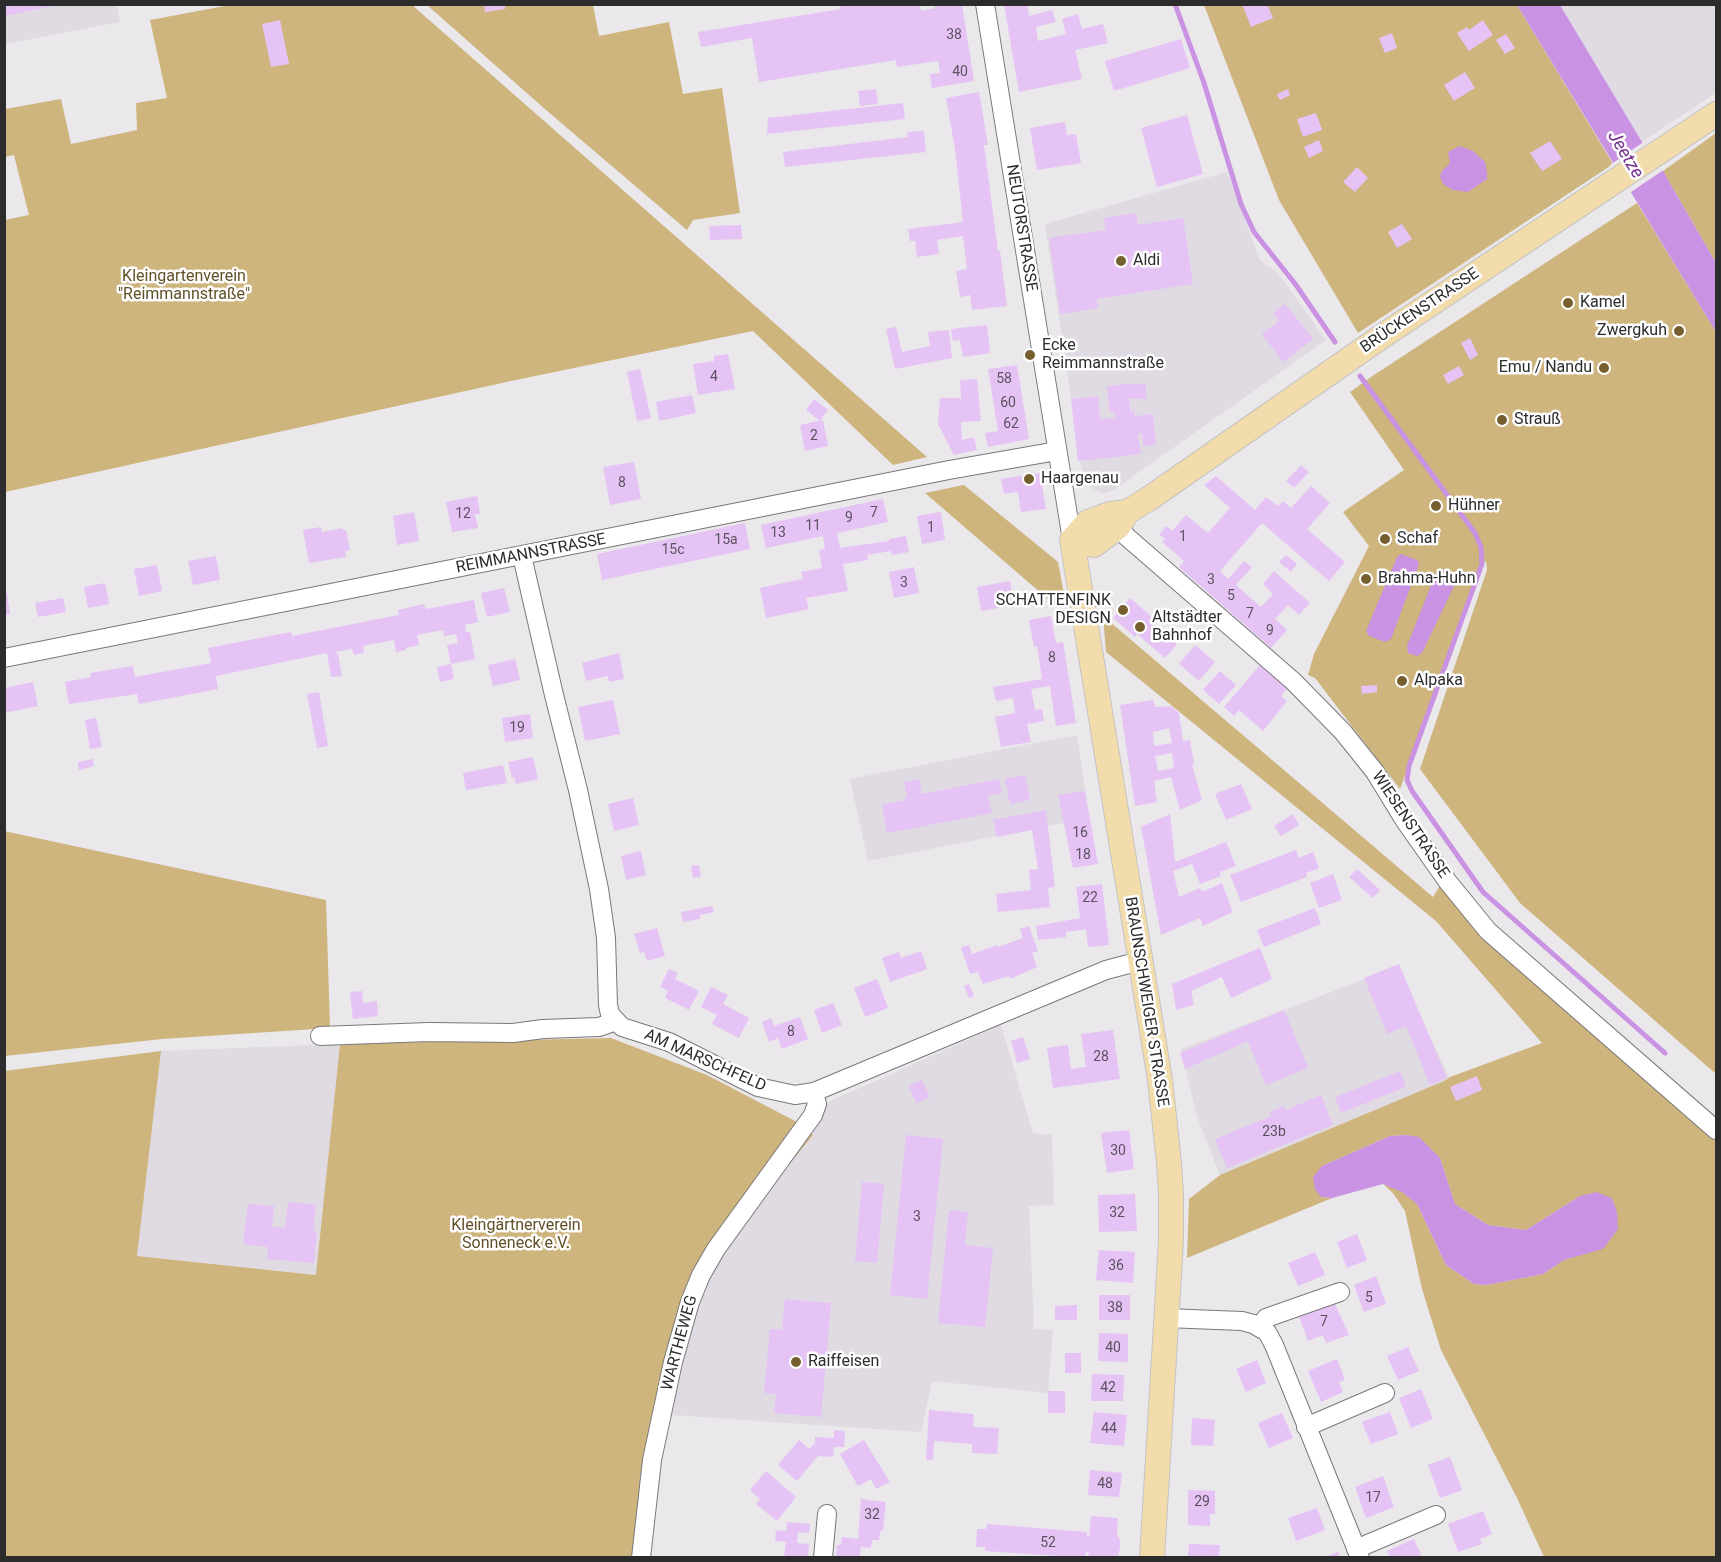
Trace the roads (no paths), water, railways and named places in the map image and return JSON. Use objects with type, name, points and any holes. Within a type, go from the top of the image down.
[{"type":"main road","name":"BRÜCKENSTRASSE","points":[[1072,540],[1094,545],[1118,518],[1374,342],[1716,114]]},
{"type":"main road","name":"BRAUNSCHWEIGER STRASSE","points":[[1072,540],[1163,1103],[1170,1163],[1172,1207],[1152,1557]]},
{"type":"street","name":"NEUTORSTRASSE","points":[[985,4],[1057,451]]},
{"type":"street","name":"BRAUNSCHWEIGER STRASSE","points":[[1057,451],[1072,540]]},
{"type":"street","name":"REIMMANNSTRASSE","points":[[4,658],[938,472],[1057,451]]},
{"type":"street","name":"WIESENSTRASSE","points":[[1118,518],[1130,539],[1293,681],[1343,732],[1375,772],[1405,821],[1448,882],[1488,931],[1716,1130]]},
{"type":"street","points":[[320,1036],[429,1032],[513,1033],[543,1029],[599,1027],[616,1021],[610,1014],[608,1005],[606,938],[599,889],[522,555]]},
{"type":"street","name":"AM MARSCHFELD","points":[[616,1021],[622,1027],[669,1042],[758,1087],[795,1095],[814,1092],[1106,970],[1140,960]]},
{"type":"street","name":"WARTHEWEG","points":[[641,1557],[652,1460],[673,1362],[690,1302],[701,1275],[716,1249],[813,1115],[817,1104],[814,1092]]},
{"type":"street","points":[[1260,1327],[1266,1318],[1340,1292]]},
{"type":"street","points":[[1166,1318],[1242,1321],[1260,1327],[1271,1339],[1358,1553],[1436,1515]]},
{"type":"street","points":[[1306,1427],[1385,1393]]},
{"type":"street","points":[[823,1557],[827,1514]]},
{"type":"water","name":"Jeetze","points":[[1517,5],[1560,5],[1642,142],[1663,171],[1716,263],[1716,332]]},
{"type":"water","points":[[1460,146],[1473,151],[1485,162],[1487,172],[1487,179],[1468,192],[1453,190],[1443,184],[1440,176],[1450,163],[1448,152]]},
{"type":"water","points":[[1401,554],[1417,560],[1419,564],[1391,639],[1385,642],[1369,636],[1366,631],[1397,557]]},
{"type":"water","points":[[1442,569],[1456,575],[1457,580],[1422,653],[1417,656],[1408,653],[1407,646],[1436,573]]},
{"type":"water","points":[[1390,1136],[1419,1137],[1440,1158],[1455,1204],[1488,1225],[1526,1230],[1580,1196],[1596,1192],[1612,1198],[1617,1212],[1618,1229],[1603,1249],[1564,1260],[1543,1274],[1487,1285],[1474,1284],[1446,1265],[1417,1204],[1402,1192],[1383,1184],[1332,1198],[1321,1197],[1315,1189],[1313,1177],[1322,1166]]},
{"type":"waterway","points":[[1175,4],[1204,83],[1241,204],[1254,232],[1296,285],[1335,342]]},
{"type":"waterway","points":[[1360,376],[1475,533],[1481,547],[1482,564],[1409,766],[1407,780],[1412,791],[1483,892],[1665,1053]]},
{"type":"place","name":"Aldi","points":[[1121,261]]},
{"type":"place","name":"Kamel","points":[[1568,303]]},
{"type":"place","name":"Zwergkuh","points":[[1679,331]]},
{"type":"place","name":"Ecke Reimmannstraße","points":[[1030,355]]},
{"type":"place","name":"Emu / Nandu","points":[[1604,368]]},
{"type":"place","name":"Strauß","points":[[1502,420]]},
{"type":"place","name":"Haargenau","points":[[1029,479]]},
{"type":"place","name":"Hühner","points":[[1436,506]]},
{"type":"place","name":"Schaf","points":[[1385,539]]},
{"type":"place","name":"Brahma-Huhn","points":[[1366,579]]},
{"type":"place","name":"SCHATTENFINK DESIGN","points":[[1123,610]]},
{"type":"place","name":"Altstädter Bahnhof","points":[[1140,627]]},
{"type":"place","name":"Alpaka","points":[[1402,681]]},
{"type":"place","name":"Raiffeisen","points":[[796,1362]]},
{"type":"park label","name":"Kleingartenverein \"Reimmannstraße\"","points":[[184,286]]},
{"type":"park label","name":"Kleingärtnerverein Sonneneck e.V.","points":[[516,1235]]}]
